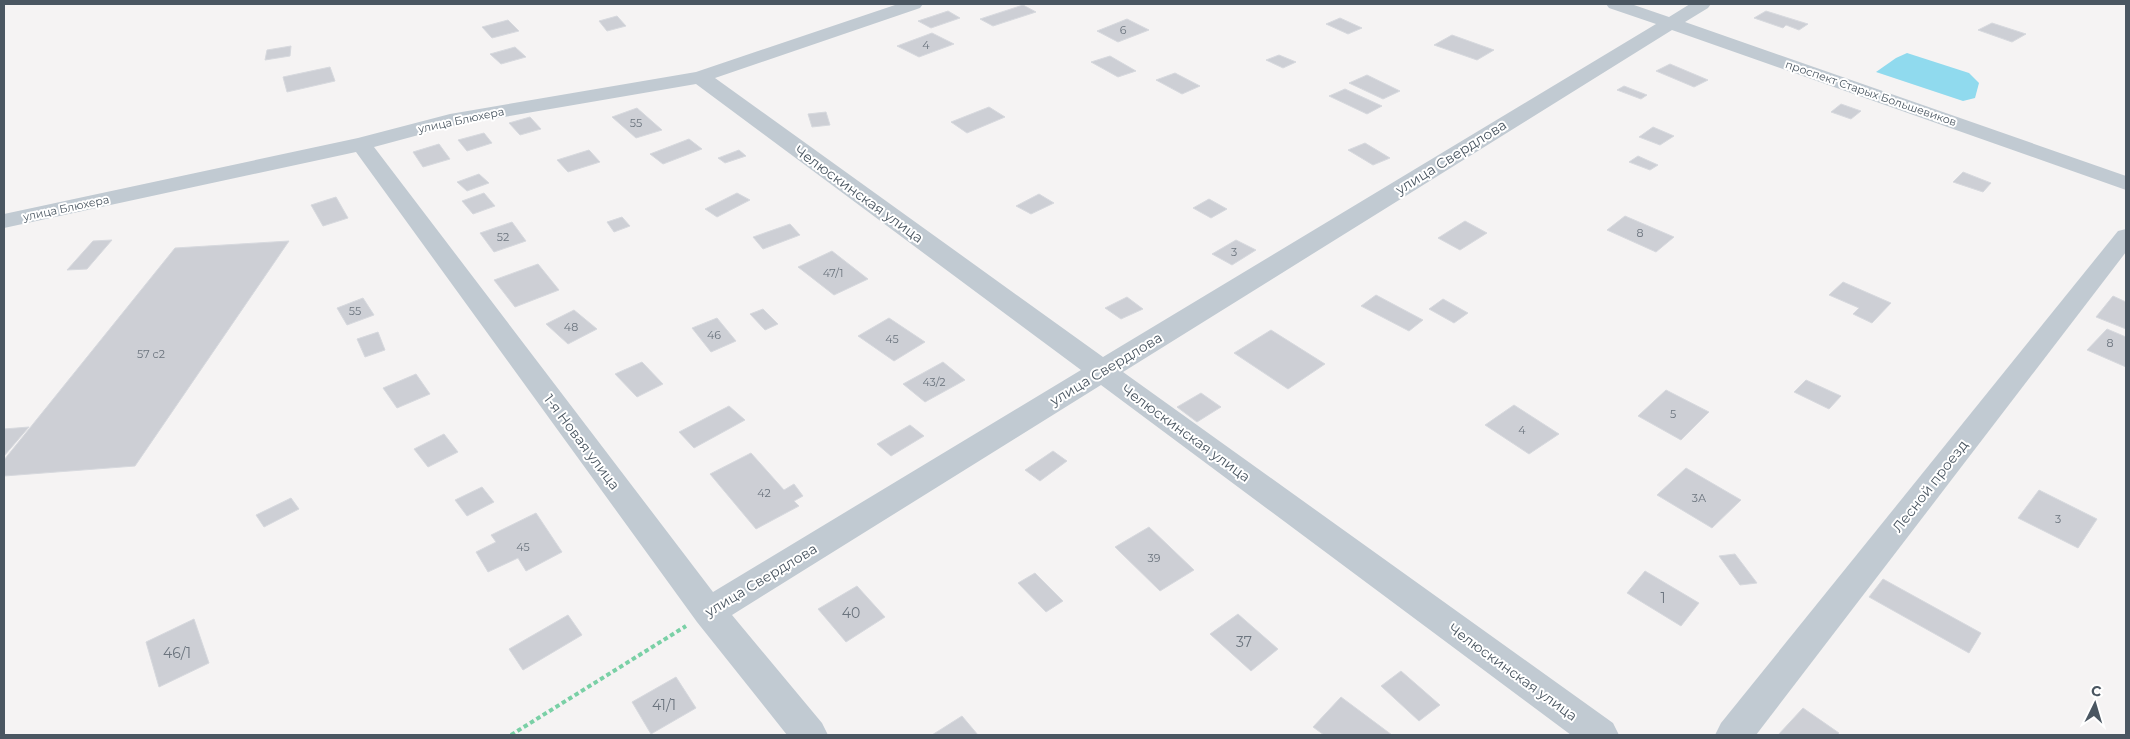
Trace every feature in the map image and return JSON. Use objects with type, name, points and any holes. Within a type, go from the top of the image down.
[{"type":"street","name":"улица Блюхера","points":[[4,221],[361,144],[450,120],[700,76],[914,4]]},
{"type":"street","name":"проспект Старых Большевиков","points":[[1615,4],[2126,183]]},
{"type":"street","name":"улица Свердлова","points":[[708,612],[1702,4]]},
{"type":"street","name":"Челюскинская улица","points":[[700,76],[1600,735]]},
{"type":"street","name":"1-я Новая улица","points":[[361,144],[708,612],[809,735]]},
{"type":"street","name":"Лесной проезд","points":[[1734,735],[2126,236]]},
{"type":"path","name":"улица Свердлова","points":[[511,735],[708,612]]},
{"type":"water","points":[[1907,53],[1969,73],[1979,83],[1975,98],[1963,101],[1876,72]]},
{"type":"building","points":[[1023,5],[1036,12],[993,26],[980,19]]},
{"type":"building","points":[[948,11],[960,18],[931,28],[918,21]]},
{"type":"building","points":[[1766,11],[1808,24],[1799,30],[1786,25],[1783,28],[1754,18]]},
{"type":"building","points":[[617,16],[626,26],[607,31],[599,21]]},
{"type":"building","points":[[1340,18],[1362,28],[1348,34],[1326,24]]},
{"type":"building","points":[[1127,19],[1149,30],[1118,42],[1097,31]]},
{"type":"building","points":[[508,20],[519,31],[492,38],[482,27]]},
{"type":"building","points":[[1992,23],[2026,34],[2012,42],[1978,30]]},
{"type":"building","points":[[932,33],[954,44],[919,57],[897,46]]},
{"type":"building","points":[[1452,35],[1494,50],[1477,60],[1434,45]]},
{"type":"building","points":[[291,46],[290,56],[265,60],[267,50]]},
{"type":"building","points":[[515,47],[526,57],[501,64],[490,54]]},
{"type":"building","points":[[1279,55],[1296,62],[1283,68],[1266,60]]},
{"type":"building","points":[[1110,56],[1136,71],[1118,77],[1091,62]]},
{"type":"building","points":[[1670,64],[1708,80],[1694,87],[1656,71]]},
{"type":"building","points":[[330,67],[335,81],[287,92],[283,77]]},
{"type":"building","points":[[1175,73],[1200,86],[1182,94],[1156,80]]},
{"type":"building","points":[[1367,75],[1400,91],[1383,99],[1349,83]]},
{"type":"building","points":[[1624,86],[1647,95],[1641,99],[1617,90]]},
{"type":"building","points":[[1345,89],[1382,106],[1367,114],[1329,96]]},
{"type":"building","points":[[1841,104],[1861,111],[1851,119],[1831,112]]},
{"type":"building","points":[[989,107],[1005,117],[967,133],[951,122]]},
{"type":"building","points":[[637,108],[662,130],[636,138],[612,117]]},
{"type":"building","points":[[826,112],[830,125],[812,127],[808,114]]},
{"type":"building","points":[[530,117],[541,129],[520,135],[509,123]]},
{"type":"building","points":[[1653,127],[1674,136],[1660,145],[1639,137]]},
{"type":"building","points":[[484,133],[492,143],[467,151],[458,140]]},
{"type":"building","points":[[689,139],[702,149],[663,164],[650,154]]},
{"type":"building","points":[[1365,143],[1390,158],[1373,165],[1348,150]]},
{"type":"building","points":[[439,144],[450,159],[423,167],[413,152]]},
{"type":"building","points":[[589,150],[600,162],[568,172],[557,160]]},
{"type":"building","points":[[739,150],[746,156],[725,163],[718,158]]},
{"type":"building","points":[[1638,156],[1658,165],[1650,170],[1629,162]]},
{"type":"building","points":[[1963,172],[1991,183],[1983,192],[1953,182]]},
{"type":"building","points":[[479,174],[489,183],[467,191],[457,182]]},
{"type":"building","points":[[484,193],[495,206],[473,214],[462,201]]},
{"type":"building","points":[[737,193],[750,200],[717,217],[705,209]]},
{"type":"building","points":[[1039,194],[1054,203],[1031,214],[1016,206]]},
{"type":"building","points":[[336,197],[348,218],[323,226],[311,205]]},
{"type":"building","points":[[1209,199],[1227,209],[1211,218],[1193,208]]},
{"type":"building","points":[[1625,216],[1674,237],[1656,252],[1607,230]]},
{"type":"building","points":[[622,217],[630,226],[614,232],[607,222]]},
{"type":"building","points":[[1465,221],[1487,233],[1460,250],[1438,238]]},
{"type":"building","points":[[512,222],[526,241],[494,252],[480,233]]},
{"type":"building","points":[[790,224],[800,235],[763,249],[753,237]]},
{"type":"building","points":[[112,240],[87,269],[67,270],[93,241]]},
{"type":"building","points":[[1236,240],[1256,250],[1232,265],[1212,254]]},
{"type":"building","points":[[289,241],[135,466],[4,476],[4,460],[175,248]]},
{"type":"building","points":[[832,251],[868,279],[834,295],[798,267]]},
{"type":"building","points":[[538,264],[559,290],[515,307],[494,280]]},
{"type":"building","points":[[1843,282],[1891,303],[1872,323],[1853,314],[1859,308],[1829,295]]},
{"type":"building","points":[[1376,295],[1423,320],[1409,331],[1361,306]]},
{"type":"building","points":[[2113,296],[2126,302],[2126,329],[2096,317]]},
{"type":"building","points":[[1127,297],[1143,309],[1121,319],[1105,308]]},
{"type":"building","points":[[363,298],[374,315],[347,325],[337,308]]},
{"type":"building","points":[[1443,299],[1468,313],[1454,323],[1429,309]]},
{"type":"building","points":[[763,309],[778,324],[765,330],[750,314]]},
{"type":"building","points":[[574,310],[597,329],[568,344],[546,324]]},
{"type":"building","points":[[717,318],[736,341],[711,352],[692,328]]},
{"type":"building","points":[[889,318],[925,342],[894,361],[858,336]]},
{"type":"building","points":[[2107,329],[2126,337],[2126,367],[2087,350]]},
{"type":"building","points":[[1271,330],[1325,364],[1288,389],[1234,353]]},
{"type":"building","points":[[378,332],[385,350],[365,357],[357,339]]},
{"type":"building","points":[[642,362],[663,384],[637,397],[615,374]]},
{"type":"building","points":[[943,362],[965,380],[925,402],[903,384]]},
{"type":"building","points":[[416,374],[430,394],[397,408],[383,388]]},
{"type":"building","points":[[1806,380],[1841,396],[1829,409],[1794,392]]},
{"type":"building","points":[[1666,390],[1709,412],[1681,440],[1638,416]]},
{"type":"building","points":[[1201,393],[1221,407],[1197,422],[1177,407]]},
{"type":"building","points":[[1514,405],[1559,434],[1529,454],[1485,425]]},
{"type":"building","points":[[729,406],[745,420],[694,448],[679,432]]},
{"type":"building","points":[[910,425],[924,436],[891,456],[877,444]]},
{"type":"building","points":[[29,427],[4,456],[4,429]]},
{"type":"building","points":[[444,434],[458,452],[428,467],[414,449]]},
{"type":"building","points":[[1053,451],[1067,461],[1040,481],[1025,470]]},
{"type":"building","points":[[751,453],[784,490],[794,484],[803,496],[794,501],[799,506],[756,529],[710,474]]},
{"type":"building","points":[[1686,468],[1741,500],[1712,528],[1657,495]]},
{"type":"building","points":[[482,487],[494,502],[467,516],[455,500]]},
{"type":"building","points":[[2039,490],[2097,519],[2078,548],[2018,518]]},
{"type":"building","points":[[291,498],[299,509],[264,527],[256,515]]},
{"type":"building","points":[[536,513],[562,552],[526,571],[518,558],[488,572],[476,552],[496,542],[491,535]]},
{"type":"building","points":[[1149,527],[1194,570],[1160,591],[1115,547]]},
{"type":"building","points":[[1735,554],[1757,583],[1740,585],[1719,556]]},
{"type":"building","points":[[1645,571],[1699,603],[1681,626],[1627,593]]},
{"type":"building","points":[[1035,573],[1063,601],[1046,612],[1018,583]]},
{"type":"building","points":[[1883,579],[1981,633],[1969,653],[1869,597]]},
{"type":"building","points":[[857,586],[885,617],[846,642],[818,609]]},
{"type":"building","points":[[1238,614],[1278,649],[1251,671],[1210,634]]},
{"type":"building","points":[[568,615],[582,635],[523,670],[509,649]]},
{"type":"building","points":[[194,619],[209,663],[159,687],[146,642]]},
{"type":"building","points":[[1401,671],[1440,705],[1419,721],[1381,686]]},
{"type":"building","points":[[676,677],[696,708],[651,734],[632,702]]},
{"type":"building","points":[[1341,697],[1392,735],[1324,735],[1313,727]]},
{"type":"building","points":[[1803,708],[1839,733],[1837,735],[1778,735]]},
{"type":"building","points":[[962,716],[978,735],[932,735]]}]
